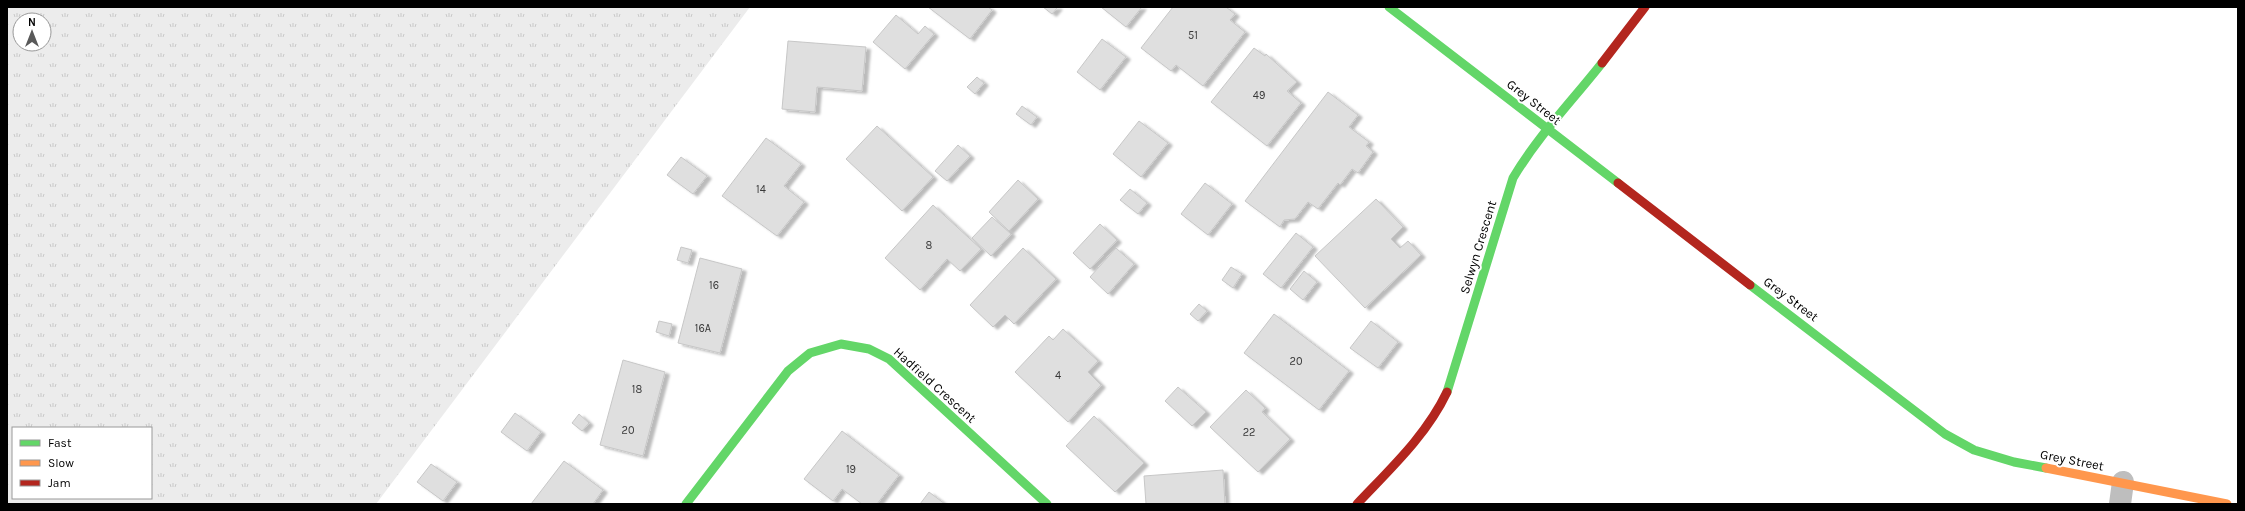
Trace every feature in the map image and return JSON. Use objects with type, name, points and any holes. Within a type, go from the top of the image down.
[{"type":"street","name":"Grey Street","points":[[1389,7],[1945,434],[1974,450],[2014,462],[2123,482],[2227,504]]},
{"type":"street","name":"Selwyn Crescent","points":[[1357,504],[1414,444],[1436,415],[1451,382],[1513,178],[1530,150],[1572,103],[1645,7]]},
{"type":"street","name":"Hadfield Crescent","points":[[686,504],[788,371],[810,353],[841,344],[868,349],[889,360],[1047,504]]},
{"type":"street","points":[[2120,504],[2123,482]]},
{"type":"green space","points":[[7,7],[750,7],[376,504],[7,504]]},
{"type":"building","points":[[928,7],[988,7],[992,10],[970,39]]},
{"type":"building","points":[[1043,7],[1058,7],[1052,14]]},
{"type":"building","points":[[1101,7],[1142,7],[1126,27]]},
{"type":"building","points":[[1173,7],[1226,7],[1235,14],[1230,20],[1245,32],[1203,86],[1176,65],[1171,71],[1141,48]]},
{"type":"building","points":[[896,15],[918,34],[925,26],[934,34],[905,69],[873,42]]},
{"type":"building","points":[[1102,39],[1126,57],[1100,90],[1077,72]]},
{"type":"building","points":[[788,41],[866,47],[862,91],[817,87],[815,112],[782,109]]},
{"type":"building","points":[[1254,48],[1265,56],[1266,54],[1297,82],[1287,91],[1301,103],[1267,146],[1211,102]]},
{"type":"building","points":[[977,77],[984,83],[975,94],[967,87]]},
{"type":"building","points":[[1328,92],[1358,115],[1349,127],[1369,142],[1366,146],[1373,152],[1358,173],[1352,169],[1340,185],[1338,183],[1318,209],[1308,202],[1295,219],[1284,220],[1280,227],[1245,201]]},
{"type":"building","points":[[1022,106],[1037,117],[1031,125],[1016,114]]},
{"type":"building","points":[[1139,121],[1168,143],[1141,177],[1113,154]]},
{"type":"building","points":[[877,126],[933,177],[902,211],[846,159]]},
{"type":"building","points":[[766,138],[801,164],[784,186],[804,202],[777,236],[722,196]]},
{"type":"building","points":[[958,145],[970,156],[947,181],[935,171]]},
{"type":"building","points":[[681,157],[707,176],[693,194],[667,175]]},
{"type":"building","points":[[1018,180],[1038,199],[1009,231],[989,212]]},
{"type":"building","points":[[1205,183],[1232,204],[1208,235],[1181,214]]},
{"type":"building","points":[[1130,189],[1147,203],[1138,214],[1120,200]]},
{"type":"building","points":[[1376,199],[1403,227],[1391,239],[1400,248],[1408,241],[1421,255],[1365,308],[1315,256]]},
{"type":"building","points":[[933,205],[981,249],[960,271],[947,259],[920,290],[885,258]]},
{"type":"building","points":[[992,217],[1011,234],[991,256],[972,238]]},
{"type":"building","points":[[1100,224],[1117,240],[1090,269],[1073,253]]},
{"type":"building","points":[[1296,233],[1313,247],[1281,288],[1263,274]]},
{"type":"building","points":[[681,247],[692,250],[688,263],[677,260]]},
{"type":"building","points":[[1023,248],[1056,279],[1014,324],[1005,315],[993,327],[970,305]]},
{"type":"building","points":[[1116,248],[1134,264],[1108,294],[1090,277]]},
{"type":"building","points":[[700,258],[742,269],[720,353],[678,343]]},
{"type":"building","points":[[1231,267],[1242,274],[1233,288],[1222,280]]},
{"type":"building","points":[[1304,271],[1317,282],[1303,300],[1290,289]]},
{"type":"building","points":[[1199,304],[1207,311],[1198,321],[1190,314]]},
{"type":"building","points":[[1274,314],[1349,371],[1319,410],[1244,353]]},
{"type":"building","points":[[659,321],[672,324],[669,336],[656,332]]},
{"type":"building","points":[[1371,321],[1398,342],[1378,368],[1350,348]]},
{"type":"building","points":[[1063,329],[1098,361],[1088,372],[1101,385],[1068,422],[1015,372],[1049,336],[1053,340]]},
{"type":"building","points":[[623,360],[665,372],[643,456],[600,445]]},
{"type":"building","points":[[1178,387],[1206,412],[1192,426],[1165,401]]},
{"type":"building","points":[[1246,390],[1265,408],[1262,412],[1290,439],[1258,472],[1210,427]]},
{"type":"building","points":[[515,413],[541,432],[527,451],[501,432]]},
{"type":"building","points":[[579,414],[589,423],[582,431],[572,423]]},
{"type":"building","points":[[1094,416],[1144,463],[1115,492],[1066,446]]},
{"type":"building","points":[[842,431],[899,475],[877,504],[862,504],[842,489],[833,501],[804,479]]},
{"type":"building","points":[[564,461],[603,490],[593,504],[531,504]]},
{"type":"building","points":[[431,464],[457,482],[443,501],[417,482]]},
{"type":"building","points":[[1223,470],[1225,504],[1146,504],[1144,476]]},
{"type":"building","points":[[929,492],[945,504],[920,504]]},
{"type":"traffic: fast","points":[[1389,7],[1618,183]]},
{"type":"traffic: fast","points":[[1447,392],[1513,178],[1544,133],[1602,63]]},
{"type":"traffic: fast","points":[[1750,285],[1945,434],[1974,450],[2014,462],[2046,468]]},
{"type":"traffic: fast","points":[[686,504],[788,371],[810,353],[841,344],[869,349],[889,359],[1047,504]]},
{"type":"traffic: slow","points":[[2046,468],[2227,504]]},
{"type":"traffic: jam","points":[[1602,63],[1645,7]]},
{"type":"traffic: jam","points":[[1618,183],[1750,285]]},
{"type":"traffic: jam","points":[[1357,504],[1418,438],[1429,423],[1447,392]]}]
